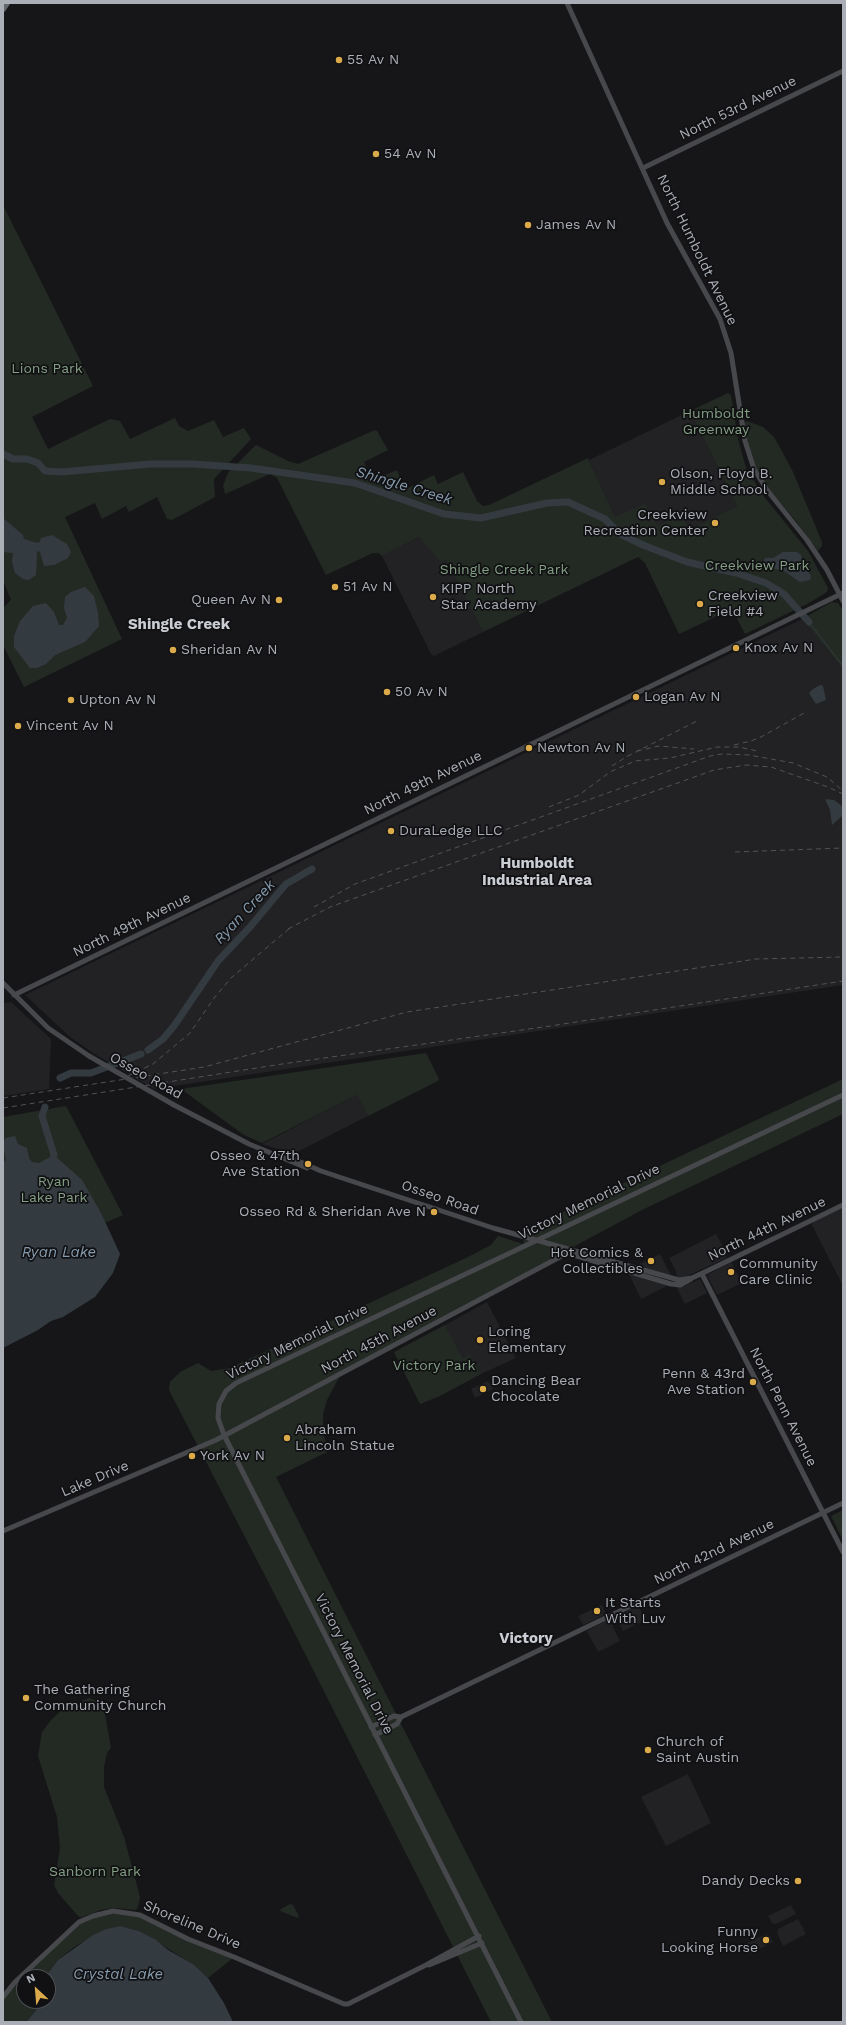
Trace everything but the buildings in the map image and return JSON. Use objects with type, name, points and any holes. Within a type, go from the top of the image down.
[{"type":"highway","points":[[3,9],[7,3]]},
{"type":"street","name":"North Humboldt Avenue","points":[[567,3],[668,223],[712,303],[726,336],[735,371],[745,441],[754,469],[767,490],[807,540],[827,570],[841,594],[843,601]]},
{"type":"street","name":"North 53rd Avenue","points":[[643,168],[843,71]]},
{"type":"street","name":"North 49th Avenue","points":[[14,995],[841,594]]},
{"type":"street","name":"Osseo Road","points":[[3,983],[48,1028],[89,1056],[222,1131],[280,1158],[314,1171],[322,1171],[670,1284],[684,1284],[692,1278],[702,1274]]},
{"type":"street","name":"Victory Memorial Drive","points":[[521,2022],[479,1936],[375,1735],[224,1435],[218,1418],[219,1406],[223,1395],[232,1385],[843,1095]]},
{"type":"street","name":"North 44th Avenue","points":[[702,1274],[843,1205]]},
{"type":"street","name":"North 45th Avenue","points":[[196,1449],[569,1252]]},
{"type":"street","name":"North Penn Avenue","points":[[702,1274],[843,1552]]},
{"type":"street","name":"Lake Drive","points":[[3,1531],[196,1449]]},
{"type":"street","name":"North 42nd Avenue","points":[[371,1727],[394,1716],[401,1717],[843,1503]]},
{"type":"street","name":"North 42nd Avenue","points":[[375,1735],[397,1724],[401,1717]]},
{"type":"street","name":"Shoreline Drive","points":[[3,1997],[15,1982],[79,1922],[99,1914],[119,1911],[140,1915],[188,1939],[344,2004],[348,2004],[426,1965]]},
{"type":"street","points":[[426,1965],[479,1936]]},
{"type":"street","points":[[426,1965],[461,1953],[482,1943]]},
{"type":"shaded area","name":"Olson, Floyd B. Middle School","points":[[690,411],[737,506],[689,530],[657,526],[615,517],[589,460]]},
{"type":"shaded area","name":"KIPP North Star Academy","points":[[419,537],[446,560],[483,632],[434,656],[431,654],[382,556]]},
{"type":"shaded area","points":[[802,619],[843,669],[843,985],[154,1089],[93,1053],[69,1036],[25,995]]},
{"type":"shaded area","points":[[11,1002],[51,1039],[49,1089],[3,1096],[3,1003]]},
{"type":"shaded area","points":[[357,1095],[368,1116],[293,1154],[262,1144]]},
{"type":"shaded area","points":[[843,1208],[843,1286],[812,1225],[813,1221]]},
{"type":"shaded area","points":[[716,1234],[727,1254],[726,1258],[681,1279],[677,1277],[675,1269],[669,1258]]},
{"type":"shaded area","points":[[660,1254],[671,1275],[638,1268],[637,1265]]},
{"type":"shaded area","points":[[731,1262],[742,1283],[717,1295],[707,1275]]},
{"type":"shaded area","points":[[629,1274],[666,1285],[667,1286],[641,1299]]},
{"type":"shaded area","points":[[700,1279],[707,1293],[685,1304],[676,1286],[684,1286]]},
{"type":"shaded area","name":"Loring Elementary","points":[[487,1302],[516,1358],[481,1374],[470,1355],[463,1358],[445,1325]]},
{"type":"shaded area","points":[[488,1381],[493,1389],[475,1398],[471,1389]]},
{"type":"shaded area","points":[[602,1605],[606,1614],[583,1625],[578,1616]]},
{"type":"shaded area","points":[[638,1606],[646,1620],[623,1631],[617,1619],[618,1614]]},
{"type":"shaded area","points":[[609,1619],[620,1641],[598,1652],[587,1631]]},
{"type":"shaded area","points":[[688,1774],[711,1823],[666,1846],[641,1797]]},
{"type":"shaded area","points":[[791,1905],[796,1914],[776,1924],[772,1923],[768,1916]]},
{"type":"shaded area","points":[[798,1919],[806,1934],[783,1946],[777,1933],[778,1929]]},
{"type":"shaded area","points":[[766,1934],[770,1936],[773,1942],[750,1954],[745,1944]]},
{"type":"green space","name":"Lions Park","points":[[3,205],[93,386],[32,417],[48,449],[110,419],[120,421],[130,439],[175,418],[179,426],[188,431],[214,420],[223,437],[244,428],[251,439],[214,479],[215,497],[172,520],[167,519],[157,497],[129,512],[126,506],[102,519],[95,503],[65,517],[122,639],[24,687],[3,645],[3,608],[11,600],[3,580]]},
{"type":"green space","points":[[728,393],[731,395],[738,439],[746,468],[762,494],[808,551],[828,588],[827,592],[807,604],[745,634],[732,609],[679,634],[645,563],[638,557],[483,632],[446,560],[441,562],[419,537],[382,556],[379,553],[373,553],[326,575],[277,478],[270,474],[225,494],[223,486],[228,473],[256,445],[288,461],[298,464],[375,430],[388,450],[364,462],[368,471],[380,477],[397,470],[403,485],[408,488],[434,475],[438,484],[463,472],[477,501],[483,506],[489,505],[588,458],[615,517],[645,504],[657,526],[682,515],[689,530],[737,506],[690,411]]},
{"type":"green space","name":"Humboldt Greenway","points":[[747,421],[763,427],[774,437],[783,453],[793,472],[822,542],[822,546],[818,551],[796,521],[767,487],[757,470],[746,441],[744,423]]},
{"type":"green space","points":[[832,602],[838,603],[843,611],[843,669],[802,619]]},
{"type":"green space","points":[[426,1053],[439,1079],[438,1081],[368,1116],[357,1095],[262,1143],[244,1135],[181,1089]]},
{"type":"green space","points":[[843,1079],[843,1114],[642,1210],[441,1318],[341,1374],[327,1400],[323,1414],[323,1434],[329,1451],[276,1477],[552,2022],[491,2022],[290,1624],[172,1396],[169,1390],[170,1382],[180,1372],[198,1363],[211,1371],[230,1368],[468,1257],[491,1245],[498,1236],[523,1244],[527,1229]]},
{"type":"green space","name":"Ryan Lake Park","points":[[66,1106],[123,1215],[3,1267],[3,1117]]},
{"type":"green space","name":"Victory Park","points":[[445,1325],[463,1358],[470,1354],[481,1374],[440,1396],[420,1404],[394,1352]]},
{"type":"green space","points":[[843,1510],[843,1540],[831,1516]]},
{"type":"green space","name":"Sanborn Park","points":[[89,1698],[97,1701],[105,1714],[111,1748],[107,1753],[104,1767],[104,1787],[124,1837],[140,1897],[136,1910],[114,1908],[101,1910],[79,1917],[58,1893],[54,1885],[60,1848],[57,1817],[38,1756],[42,1732],[51,1720],[62,1710]]},
{"type":"green space","points":[[290,1904],[293,1905],[299,1916],[298,1918],[280,1911]]},
{"type":"green space","points":[[104,1913],[140,1915],[164,1928],[234,1957],[208,1978],[193,1964],[139,1931],[120,1926],[106,1929],[74,1947],[58,1960],[51,1969],[31,1969],[79,1922]]},
{"type":"green space","points":[[16,1984],[16,2009],[37,2009],[26,2022],[3,2022],[3,1997]]},
{"type":"water","points":[[3,518],[23,535],[24,539],[37,543],[40,542],[41,538],[52,535],[67,544],[71,552],[68,558],[54,565],[44,566],[40,552],[37,551],[36,575],[29,580],[23,579],[15,573],[12,562],[13,553],[3,552]]},
{"type":"water","points":[[783,552],[797,552],[801,555],[804,566],[811,576],[810,580],[800,582],[784,571],[764,566],[763,563],[765,558],[773,558]]},
{"type":"water","points":[[85,587],[94,596],[99,626],[85,642],[55,655],[46,664],[37,668],[30,668],[14,647],[14,636],[20,621],[33,606],[46,603],[54,612],[59,625],[63,625],[67,618],[64,608],[65,597],[71,592]]},
{"type":"water","points":[[820,685],[823,686],[826,700],[816,704],[809,693]]},
{"type":"water","points":[[825,799],[834,800],[843,807],[843,815],[832,825],[830,810]]},
{"type":"water","name":"Ryan Lake","points":[[15,1136],[18,1144],[27,1148],[29,1158],[32,1162],[39,1163],[54,1155],[82,1180],[101,1213],[120,1254],[113,1273],[95,1297],[63,1317],[51,1321],[38,1330],[3,1348],[3,1163],[6,1160],[3,1145],[5,1138]]},
{"type":"water","name":"Crystal Lake","points":[[120,1926],[139,1931],[193,1964],[208,1978],[224,2003],[233,2022],[26,2022],[37,2009],[56,2009],[56,1969],[51,1969],[58,1960],[93,1935],[106,1929]]},
{"type":"waterway","name":"Shingle Creek","points":[[3,454],[13,459],[27,459],[38,463],[45,471],[62,472],[150,464],[193,464],[251,468],[355,483],[444,514],[481,518],[547,503],[568,502],[605,519],[620,534],[643,545],[687,562],[736,573],[766,583],[784,594],[809,622]]},
{"type":"waterway","name":"Shingle Creek","points":[[809,622],[843,666]]},
{"type":"waterway","name":"Ryan Creek","points":[[218,961],[250,927],[286,884],[312,869]]},
{"type":"waterway","name":"Ryan Creek","points":[[148,1050],[163,1039],[174,1026],[216,964]]},
{"type":"waterway","name":"Ryan Creek","points":[[60,1078],[71,1073],[91,1073],[141,1054]]},
{"type":"waterway","name":"Ryan Creek","points":[[45,1107],[42,1116],[54,1155],[52,1163]]},
{"type":"railway","points":[[734,745],[761,737],[806,712]]},
{"type":"railway","points":[[612,766],[626,757],[697,721]]},
{"type":"railway","points":[[637,751],[659,746],[694,749]]},
{"type":"railway","points":[[549,807],[579,795],[610,772],[635,761],[670,758],[717,747],[739,747],[757,751]]},
{"type":"railway","points":[[314,907],[355,884],[710,756],[722,754],[749,755],[793,763],[827,777],[843,791]]},
{"type":"railway","points":[[288,929],[330,907],[714,770],[746,765],[771,767],[828,787],[843,794]]},
{"type":"railway","points":[[735,852],[843,848]]},
{"type":"railway","points":[[128,1076],[153,1064],[190,1033],[214,998],[231,978],[291,927]]},
{"type":"railway","points":[[3,1098],[204,1067],[407,1012],[756,959],[843,957]]},
{"type":"railway","points":[[3,1108],[282,1064],[550,1026],[843,981]]},
{"type":"place","name":"55 Av N","points":[[339,60]]},
{"type":"place","name":"54 Av N","points":[[376,154]]},
{"type":"place","name":"James Av N","points":[[528,225]]},
{"type":"place","name":"Olson, Floyd B. Middle School","points":[[662,482]]},
{"type":"place","name":"Creekview Recreation Center","points":[[715,523]]},
{"type":"place","name":"51 Av N","points":[[335,587]]},
{"type":"place","name":"KIPP North Star Academy","points":[[433,597]]},
{"type":"place","name":"Queen Av N","points":[[279,600]]},
{"type":"place","name":"Creekview Field #4","points":[[700,604]]},
{"type":"place","name":"Knox Av N","points":[[736,648]]},
{"type":"place","name":"Sheridan Av N","points":[[173,650]]},
{"type":"place","name":"50 Av N","points":[[387,692]]},
{"type":"place","name":"Logan Av N","points":[[636,697]]},
{"type":"place","name":"Upton Av N","points":[[71,700]]},
{"type":"place","name":"Vincent Av N","points":[[18,726]]},
{"type":"place","name":"Newton Av N","points":[[529,748]]},
{"type":"place","name":"DuraLedge LLC","points":[[391,831]]},
{"type":"place","name":"Osseo & 47th Ave Station","points":[[308,1164]]},
{"type":"place","name":"Osseo Rd & Sheridan Ave N","points":[[434,1212]]},
{"type":"place","name":"Hot Comics & Collectibles","points":[[651,1261]]},
{"type":"place","name":"Community Care Clinic","points":[[731,1272]]},
{"type":"place","name":"Loring Elementary","points":[[480,1340]]},
{"type":"place","name":"Penn & 43rd Ave Station","points":[[753,1382]]},
{"type":"place","name":"Dancing Bear Chocolate","points":[[483,1389]]},
{"type":"place","name":"Abraham Lincoln Statue","points":[[287,1438]]},
{"type":"place","name":"York Av N","points":[[192,1456]]},
{"type":"place","name":"It Starts With Luv","points":[[597,1611]]},
{"type":"place","name":"The Gathering Community Church","points":[[26,1698]]},
{"type":"place","name":"Church of Saint Austin","points":[[648,1750]]},
{"type":"place","name":"Dandy Decks","points":[[798,1881]]},
{"type":"place","name":"Funny Looking Horse","points":[[766,1940]]},
{"type":"district","name":"Shingle Creek","points":[[179,625]]},
{"type":"district","name":"Humboldt Industrial Area","points":[[537,872]]},
{"type":"district","name":"Victory","points":[[526,1639]]},
{"type":"park label","name":"Creekview Park","points":[[757,566]]},
{"type":"park label","name":"Shingle Creek Park","points":[[504,570]]}]
